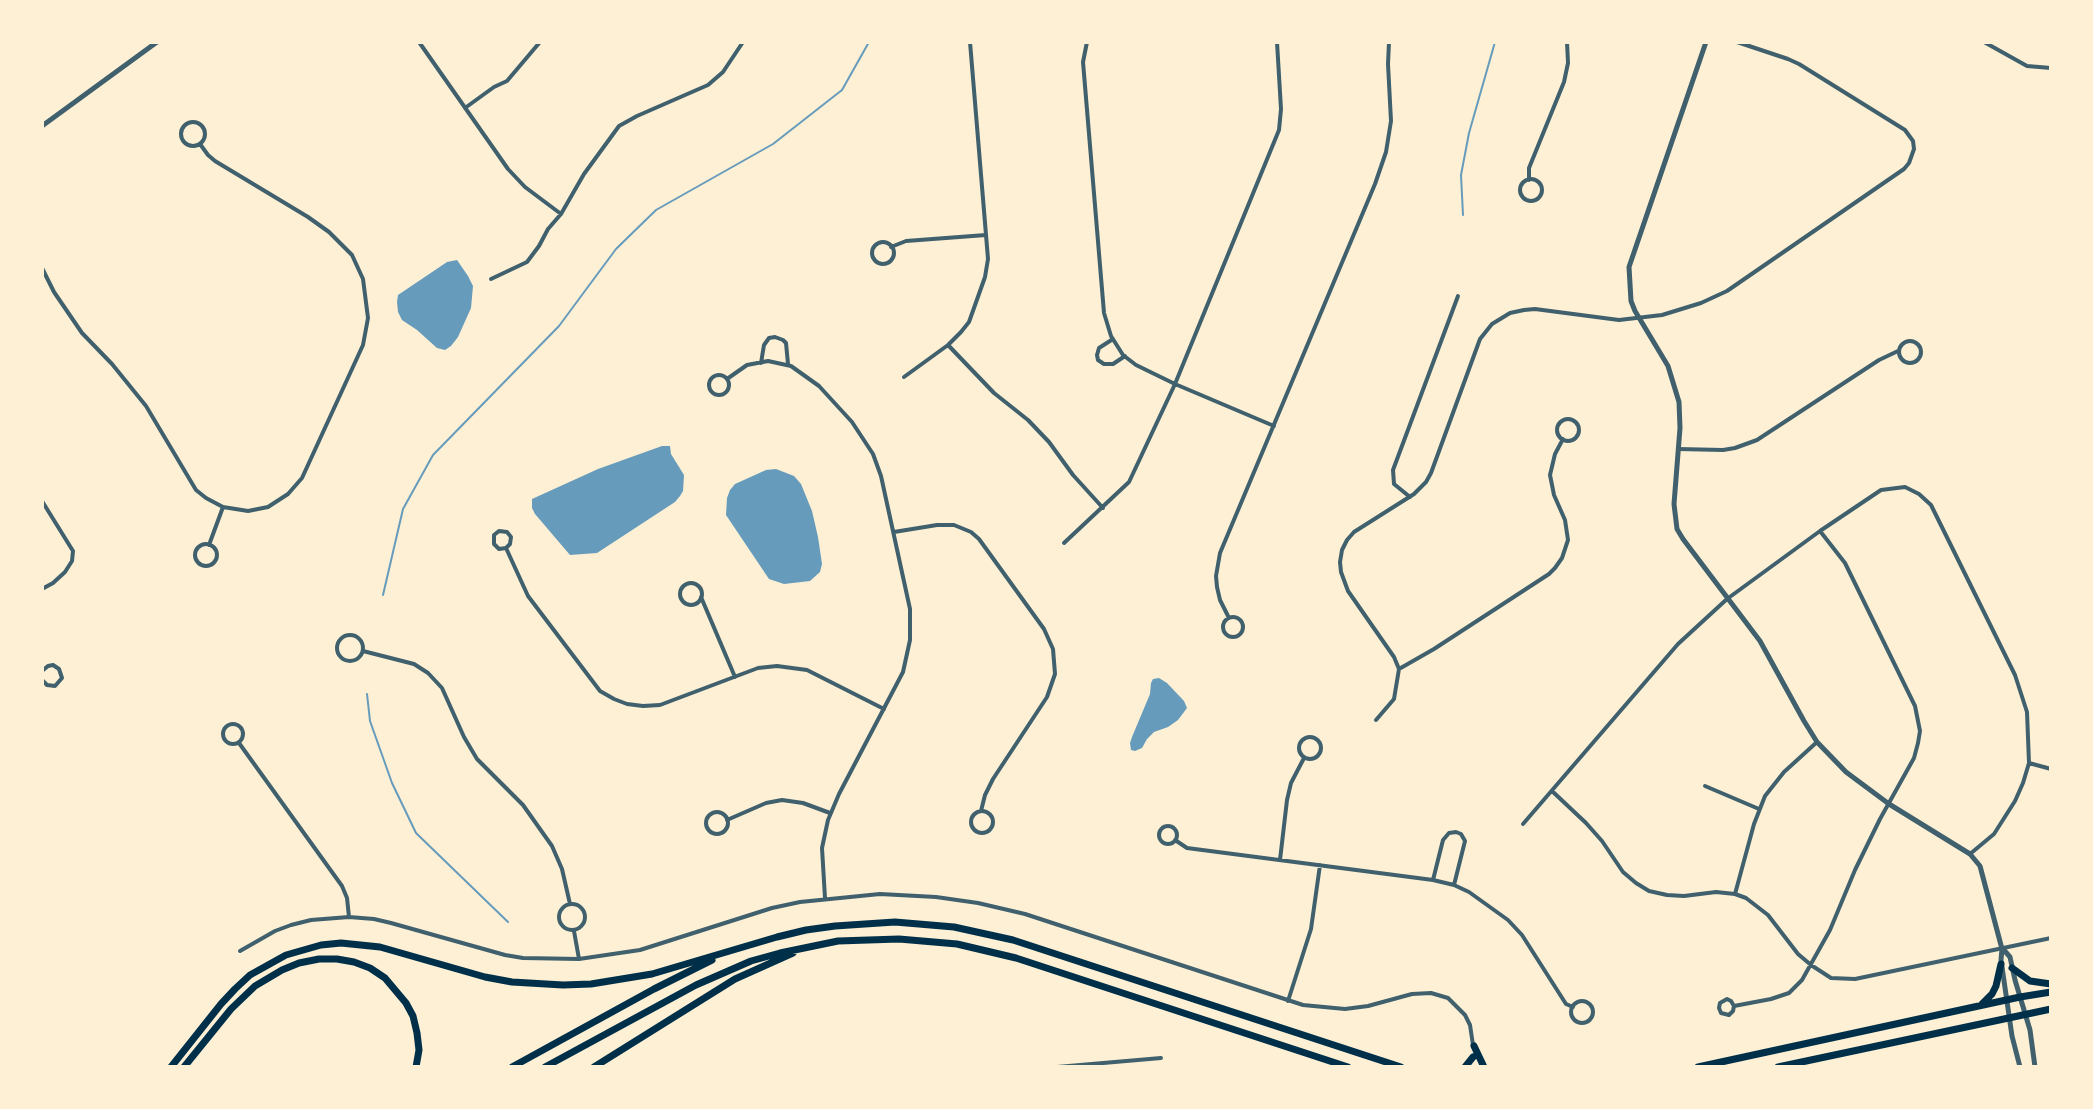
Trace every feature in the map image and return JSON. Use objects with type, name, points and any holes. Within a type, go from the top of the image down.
[{"type":"highway","points":[[171,1067],[250,975],[302,949],[321,945],[380,947],[512,982],[591,984],[628,979],[806,930],[865,923],[925,924],[983,933],[1070,958],[1401,1067]]},
{"type":"highway","points":[[545,1067],[724,972],[810,946],[868,939],[928,940],[987,950],[1348,1067]]},
{"type":"highway","points":[[512,1067],[682,974],[748,946]]},
{"type":"highway","points":[[594,1067],[735,979],[810,946]]},
{"type":"highway","points":[[184,1067],[231,1009],[255,986],[282,970],[319,959],[337,959],[362,965],[385,978],[395,988],[406,1003],[415,1025],[419,1050],[416,1067]]},
{"type":"highway","points":[[1979,1006],[1992,994],[2001,964]]},
{"type":"highway","points":[[2012,968],[2030,981],[2051,984]]},
{"type":"highway","points":[[1698,1067],[2051,992]]},
{"type":"highway","points":[[1778,1067],[2051,1009]]},
{"type":"highway","points":[[1474,1046],[1484,1067]]},
{"type":"highway","points":[[1468,1067],[1473,1057]]},
{"type":"street","points":[[42,126],[157,42]]},
{"type":"street","points":[[419,42],[516,178],[561,214]]},
{"type":"street","points":[[465,108],[507,81],[540,42]]},
{"type":"street","points":[[491,279],[527,262],[619,126],[708,85],[723,72],[743,42]]},
{"type":"street","points":[[904,377],[948,345],[969,322],[988,259],[970,42]]},
{"type":"street","points":[[1087,42],[1083,62],[1104,313],[1113,339],[1136,365],[1274,426]]},
{"type":"street","points":[[1064,543],[1129,482],[1175,384],[1279,130],[1281,109],[1277,42]]},
{"type":"street","points":[[1229,618],[1217,587],[1220,553],[1386,152],[1391,121],[1389,42]]},
{"type":"street","points":[[1529,180],[1529,168],[1564,82],[1568,63],[1567,42]]},
{"type":"street","points":[[1706,42],[1629,267],[1631,301],[1668,366],[1679,402],[1674,504],[1677,529],[1760,641],[1817,742],[1846,772],[1889,804],[1970,854],[1980,866],[2002,949],[2001,964],[2009,1018],[2020,1067]]},
{"type":"street","points":[[1376,720],[1394,699],[1399,669],[1348,591],[1340,562],[1342,550],[1354,532],[1410,497],[1426,482],[1480,339],[1492,324],[1510,313],[1535,309],[1610,320],[1681,311],[1727,291],[1909,163],[1914,149],[1913,141],[1905,130],[1799,64],[1737,42]]},
{"type":"street","points":[[1984,42],[2027,66],[2051,68]]},
{"type":"street","points":[[188,122],[202,126],[205,133],[200,144],[192,146],[182,140],[182,128],[188,122]]},
{"type":"street","points":[[42,268],[82,333],[146,406],[196,490],[223,507],[248,511],[268,507],[296,486],[363,345],[368,304],[363,279],[352,255],[336,239],[308,217],[215,161],[200,144]]},
{"type":"street","points":[[1529,180],[1538,182],[1542,189],[1540,196],[1532,201],[1522,197],[1520,190],[1523,183],[1529,180]]},
{"type":"street","points":[[891,247],[906,241],[986,235]]},
{"type":"street","points":[[885,243],[891,247],[894,253],[891,260],[886,264],[876,261],[873,251],[876,246],[885,243]]},
{"type":"street","points":[[1410,497],[1394,484],[1393,470],[1458,296]]},
{"type":"street","points":[[761,363],[764,345],[769,338],[775,337],[786,343],[788,365]]},
{"type":"street","points":[[1113,339],[1099,348],[1098,360],[1113,364],[1125,356]]},
{"type":"street","points":[[1678,449],[1723,450],[1757,440],[1879,360],[1898,351],[1901,344],[1908,340],[1915,341],[1921,351],[1917,361],[1910,363],[1903,361],[1898,351]]},
{"type":"street","points":[[948,345],[994,393],[1028,420],[1049,442],[1103,509]]},
{"type":"street","points":[[727,379],[747,365],[768,361],[788,365],[819,386],[863,436],[881,476],[910,609],[911,629],[903,672],[830,813],[822,848],[825,898]]},
{"type":"street","points":[[722,375],[727,379],[729,386],[724,394],[714,395],[709,390],[709,383],[715,376],[722,375]]},
{"type":"street","points":[[1565,419],[1575,421],[1580,431],[1576,438],[1570,441],[1563,439],[1557,431],[1559,424],[1565,419]]},
{"type":"street","points":[[1399,669],[1447,641],[1555,568],[1568,540],[1565,520],[1554,495],[1550,475],[1555,454],[1563,439]]},
{"type":"street","points":[[1523,824],[1678,644],[1727,599],[1881,490],[1905,487],[1931,505],[2015,675],[2027,712],[2029,763],[2015,801],[1994,834],[1970,854]]},
{"type":"street","points":[[42,501],[73,551],[72,561],[65,572],[42,589]]},
{"type":"street","points":[[209,545],[223,507]]},
{"type":"street","points":[[894,532],[937,525],[954,525],[971,532],[1044,629],[1053,649],[1055,674],[1047,697],[993,779],[981,811],[973,816],[971,823],[974,829],[983,833],[993,823],[991,816],[981,811]]},
{"type":"street","points":[[499,531],[507,532],[511,537],[506,548],[499,549],[494,544],[494,535],[499,531]]},
{"type":"street","points":[[1734,1006],[1771,999],[1796,987],[1839,910],[1867,845],[1914,758],[1918,743],[1920,731],[1915,706],[1845,563],[1820,531]]},
{"type":"street","points":[[202,545],[209,545],[217,558],[213,564],[203,566],[195,554],[202,545]]},
{"type":"street","points":[[506,548],[528,596],[589,679],[600,691],[614,699],[627,704],[660,705],[758,668],[777,666],[807,670],[884,709]]},
{"type":"street","points":[[701,597],[698,603],[688,605],[682,601],[680,591],[685,585],[695,584],[700,590],[735,677]]},
{"type":"street","points":[[1229,618],[1238,619],[1242,624],[1242,631],[1231,637],[1224,631],[1224,622],[1229,618]]},
{"type":"street","points":[[353,635],[362,642],[363,651],[356,660],[347,661],[338,653],[337,644],[344,636],[353,635]]},
{"type":"street","points":[[363,651],[414,664],[442,688],[477,759],[523,805],[552,846],[562,869],[570,904]]},
{"type":"street","points":[[42,671],[53,665],[59,669],[62,678],[55,686],[47,685],[42,680]]},
{"type":"street","points":[[235,725],[241,728],[239,743],[232,745],[224,739],[226,727],[235,725]]},
{"type":"street","points":[[1304,739],[1315,739],[1320,744],[1319,754],[1314,759],[1304,758],[1299,752],[1299,745],[1304,739]]},
{"type":"street","points":[[1735,894],[1759,809],[1773,784],[1817,742]]},
{"type":"street","points":[[239,743],[342,886],[349,917]]},
{"type":"street","points":[[1280,860],[1291,783],[1304,758]]},
{"type":"street","points":[[2029,763],[2051,769]]},
{"type":"street","points":[[1705,786],[1759,809]]},
{"type":"street","points":[[1552,791],[1586,823],[1623,872],[1649,891],[1684,896],[1716,892],[1746,898],[1768,915],[1787,941],[1811,965],[1831,978],[1855,979],[2051,938]]},
{"type":"street","points":[[727,820],[766,803],[782,800],[803,803],[830,813]]},
{"type":"street","points":[[719,813],[727,820],[723,832],[712,833],[707,828],[707,821],[713,814],[719,813]]},
{"type":"street","points":[[1172,827],[1177,835],[1175,840],[1171,844],[1162,842],[1159,838],[1161,829],[1172,827]]},
{"type":"street","points":[[1433,880],[1443,840],[1449,833],[1456,832],[1465,841],[1454,885]]},
{"type":"street","points":[[1175,840],[1187,848],[1454,885],[1508,920],[1522,935],[1566,1004],[1573,1007]]},
{"type":"street","points":[[1288,1001],[1311,929],[1320,865]]},
{"type":"street","points":[[240,951],[291,925],[349,917],[391,923],[505,955],[579,959],[640,950],[772,908],[825,898],[880,894],[936,897],[1025,914],[1303,1005],[1345,1009],[1412,994],[1431,993],[1448,998],[1465,1015],[1470,1025],[1473,1057]]},
{"type":"street","points":[[570,904],[580,906],[585,915],[581,927],[574,931],[562,927],[558,918],[562,908],[570,904]]},
{"type":"street","points":[[574,931],[579,959]]},
{"type":"street","points":[[2002,949],[2010,957],[2026,1014],[2035,1067]]},
{"type":"street","points":[[1581,1001],[1588,1003],[1593,1012],[1591,1019],[1585,1023],[1578,1022],[1573,1017],[1573,1007],[1581,1001]]},
{"type":"street","points":[[1057,1067],[1161,1058]]},
{"type":"water","points":[[457,260],[473,286],[471,308],[458,337],[445,350],[437,348],[402,320],[397,302],[398,295],[447,262]]},
{"type":"water","points":[[662,446],[670,446],[671,454],[684,475],[680,496],[597,553],[570,555],[535,514],[532,499],[598,469]]},
{"type":"water","points":[[776,469],[794,476],[801,484],[812,511],[822,564],[820,572],[810,581],[784,584],[769,579],[726,515],[727,498],[735,484],[766,470]]},
{"type":"water","points":[[1159,678],[1184,701],[1187,708],[1178,720],[1154,732],[1142,748],[1131,750],[1130,743],[1150,694],[1151,683]]},
{"type":"waterway","points":[[383,595],[403,509],[433,455],[559,326],[616,249],[656,210],[773,144],[842,90],[869,42]]},
{"type":"waterway","points":[[1463,215],[1461,175],[1469,133],[1495,42]]},
{"type":"waterway","points":[[367,694],[370,721],[392,783],[416,833],[508,922]]}]
